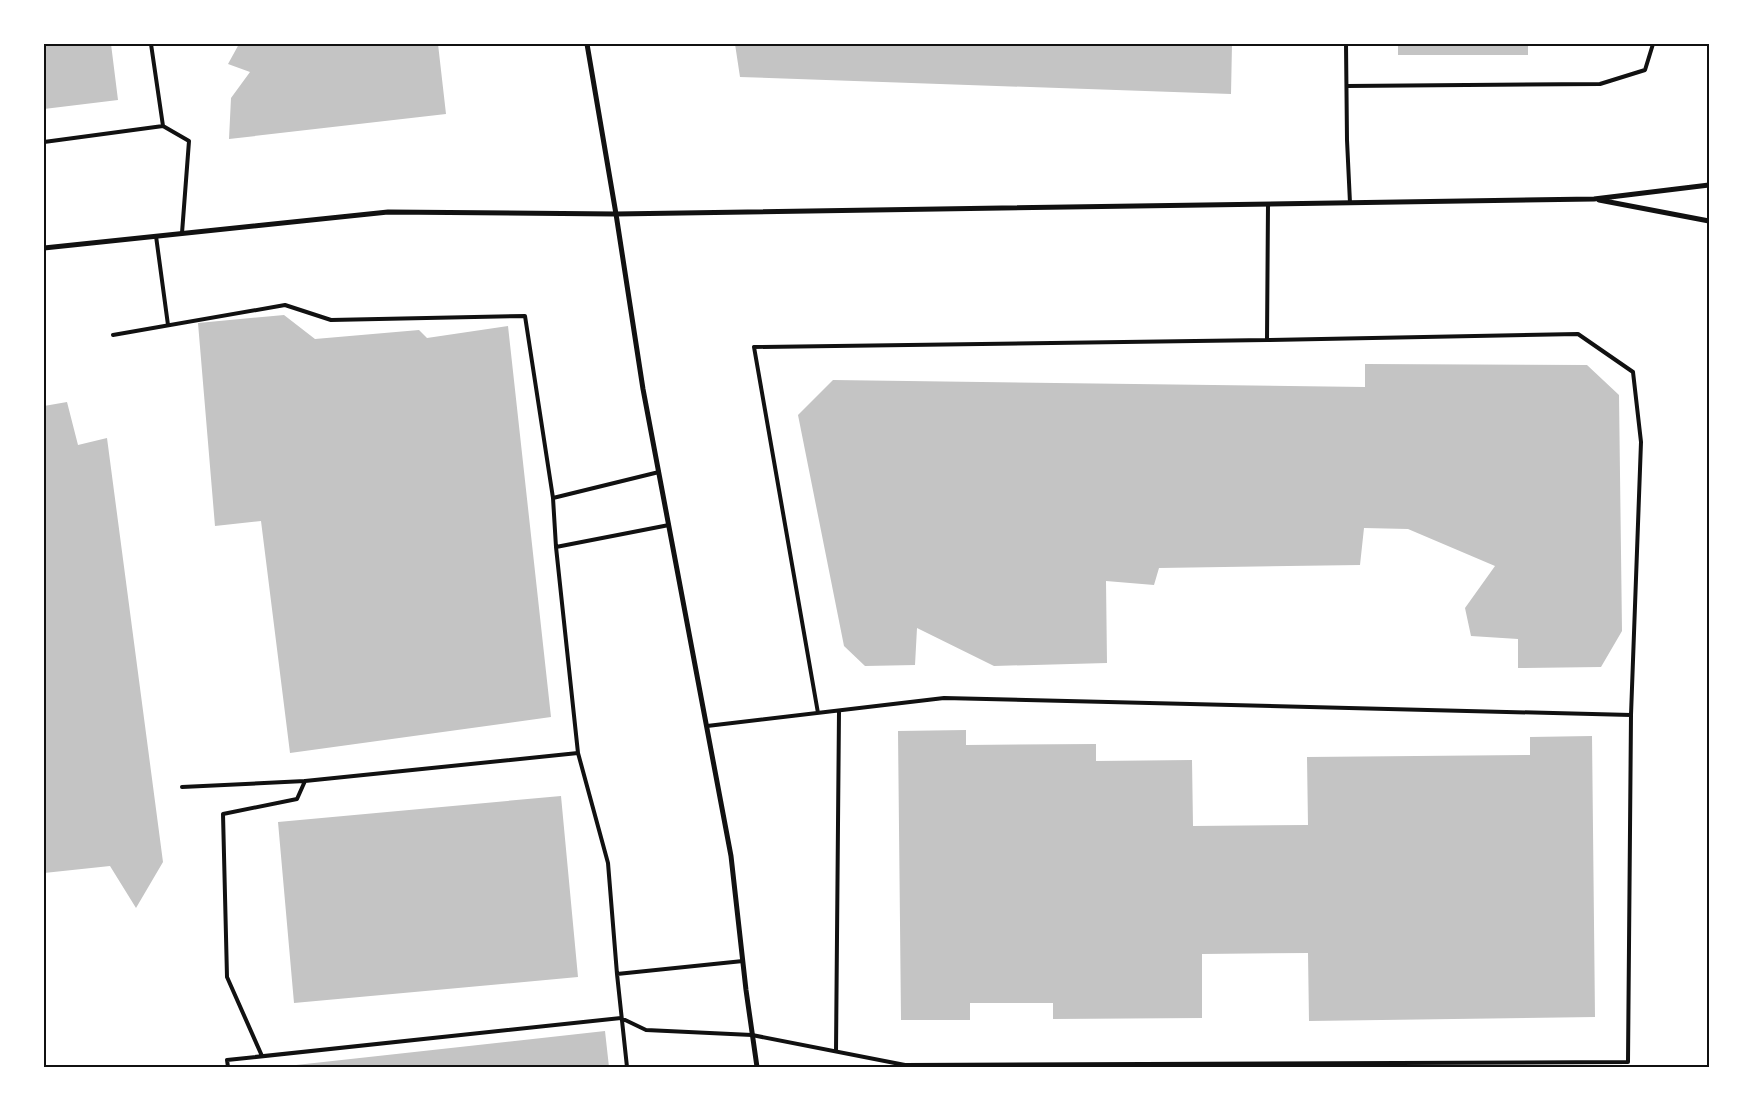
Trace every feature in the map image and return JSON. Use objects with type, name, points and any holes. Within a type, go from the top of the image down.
[{"type":"street","points":[[587,44],[643,389],[731,856],[756,1067]]},
{"type":"street","points":[[44,248],[388,212],[616,214],[1594,199],[1709,186]]},
{"type":"street","points":[[1594,199],[1709,221]]},
{"type":"lane","points":[[151,44],[163,126]]},
{"type":"lane","points":[[1346,44],[1350,203]]},
{"type":"lane","points":[[1347,86],[1600,84],[1644,70],[1653,44]]},
{"type":"lane","points":[[44,142],[163,126],[189,141],[182,233]]},
{"type":"lane","points":[[1268,204],[1268,340]]},
{"type":"lane","points":[[156,236],[168,325]]},
{"type":"lane","points":[[113,335],[285,305],[330,320],[525,316],[553,498],[556,547],[578,753],[608,863],[627,1067]]},
{"type":"lane","points":[[228,1067],[227,1060],[621,1018],[646,1030],[752,1034],[905,1065],[1628,1062],[1631,715],[1641,442],[1633,372],[1578,334],[754,347],[818,713]]},
{"type":"lane","points":[[553,498],[659,472]]},
{"type":"lane","points":[[556,547],[669,525]]},
{"type":"lane","points":[[707,726],[944,698],[1631,715]]},
{"type":"lane","points":[[836,1051],[839,711]]},
{"type":"lane","points":[[182,786],[305,781],[578,753]]},
{"type":"lane","points":[[262,1056],[227,977],[223,814],[297,799],[305,781]]},
{"type":"lane","points":[[617,974],[743,961]]},
{"type":"building","points":[[44,44],[111,44],[118,100],[44,109]]},
{"type":"building","points":[[239,44],[438,44],[446,114],[229,139],[231,98],[250,72],[228,64]]},
{"type":"building","points":[[735,44],[1232,44],[1231,94],[740,77]]},
{"type":"building","points":[[1398,44],[1528,44],[1528,55],[1398,55]]},
{"type":"building","points":[[284,315],[315,339],[419,330],[427,338],[508,326],[551,717],[290,753],[261,521],[215,526],[198,323]]},
{"type":"building","points":[[1365,364],[1587,365],[1619,395],[1622,631],[1601,667],[1518,668],[1518,639],[1471,636],[1465,608],[1495,566],[1408,529],[1364,528],[1360,565],[1159,568],[1154,585],[1106,581],[1107,663],[994,666],[917,628],[915,665],[865,666],[844,646],[798,415],[833,380],[1365,387]]},
{"type":"building","points":[[67,402],[78,445],[107,438],[163,862],[136,908],[110,866],[44,873],[44,406]]},
{"type":"building","points":[[966,730],[966,745],[1096,744],[1096,761],[1192,760],[1193,826],[1308,825],[1307,757],[1530,755],[1530,737],[1592,736],[1595,1017],[1309,1021],[1308,953],[1202,954],[1202,1018],[1053,1019],[1053,1003],[970,1003],[970,1020],[901,1020],[898,731]]},
{"type":"building","points":[[561,796],[578,977],[294,1003],[278,822]]},
{"type":"building","points":[[605,1031],[609,1067],[296,1067],[296,1065]]}]
